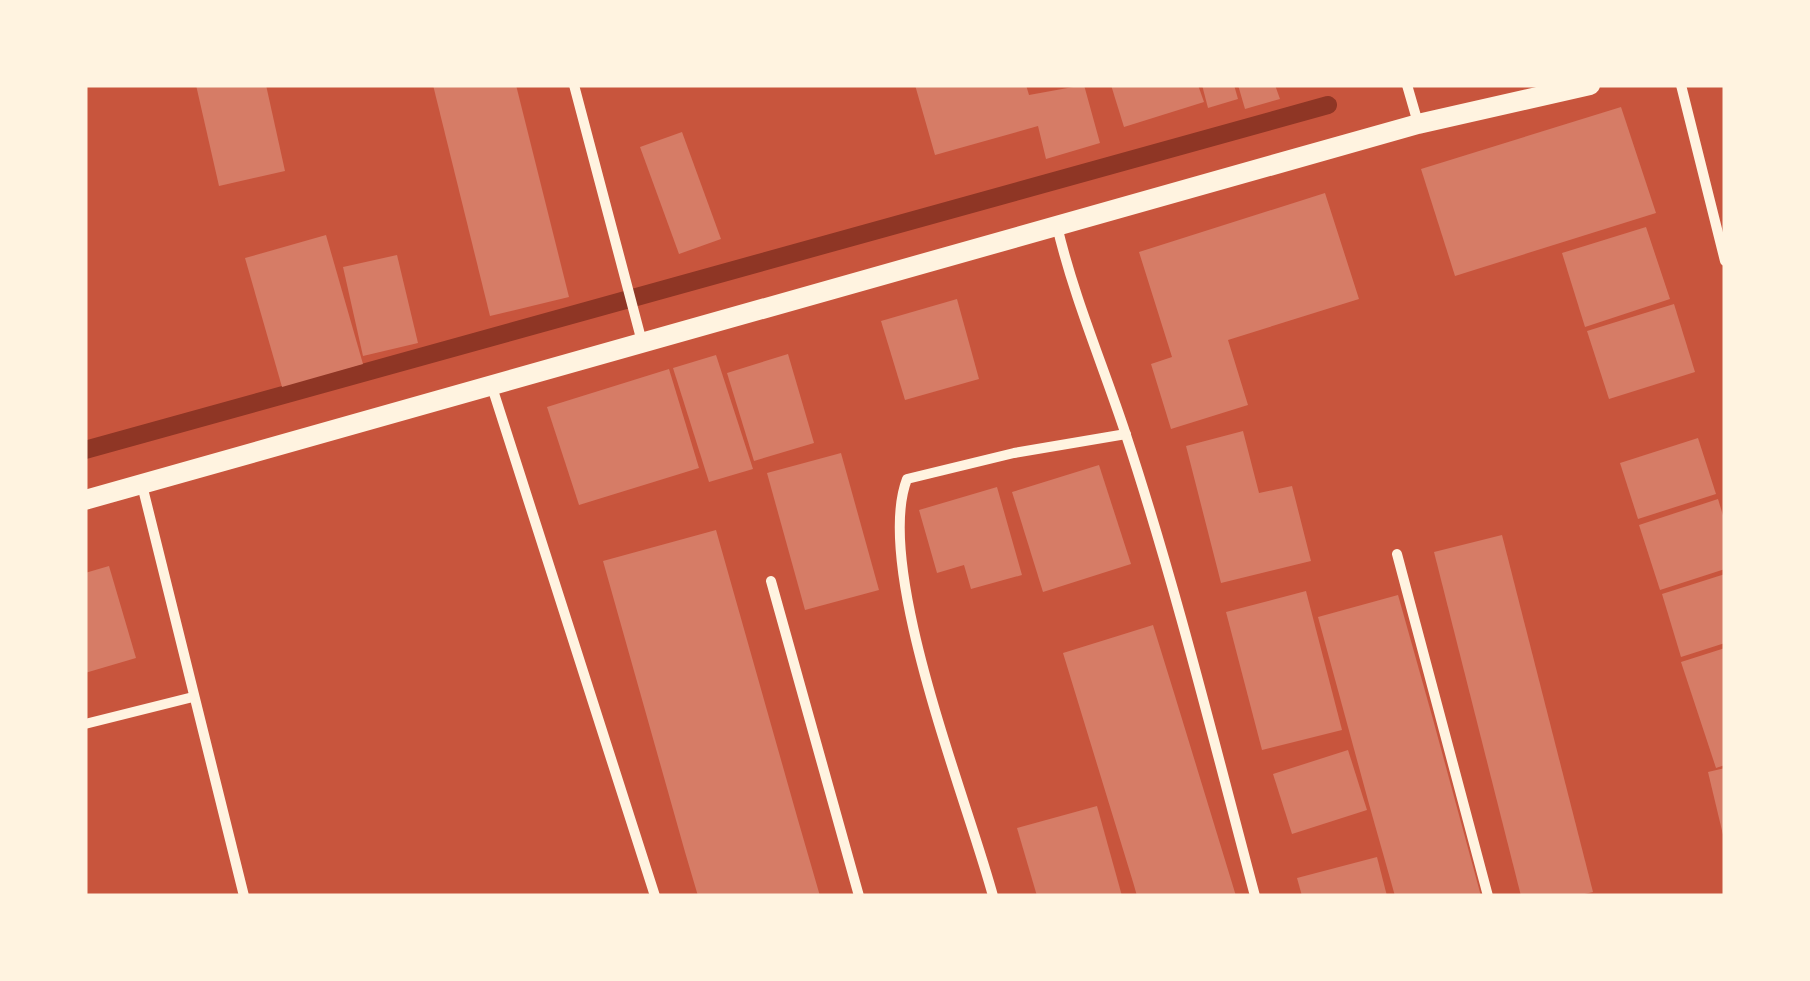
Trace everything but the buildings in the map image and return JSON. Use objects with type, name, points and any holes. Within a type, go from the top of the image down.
[{"type":"main road","points":[[85,500],[1418,124],[1590,85]]},
{"type":"street","points":[[574,85],[642,342]]},
{"type":"street","points":[[1407,85],[1418,124]]},
{"type":"street","points":[[1682,85],[1725,262]]},
{"type":"street","points":[[1057,225],[1070,280],[1126,434],[1256,896]]},
{"type":"street","points":[[492,387],[655,896]]},
{"type":"street","points":[[994,896],[914,639],[897,504],[906,478],[1014,452],[1126,434]]},
{"type":"street","points":[[142,484],[244,896]]},
{"type":"street","points":[[1396,554],[1488,896]]},
{"type":"street","points":[[772,581],[859,896]]},
{"type":"street","points":[[85,724],[194,697]]},
{"type":"waterway","points":[[85,450],[1328,105]]}]
